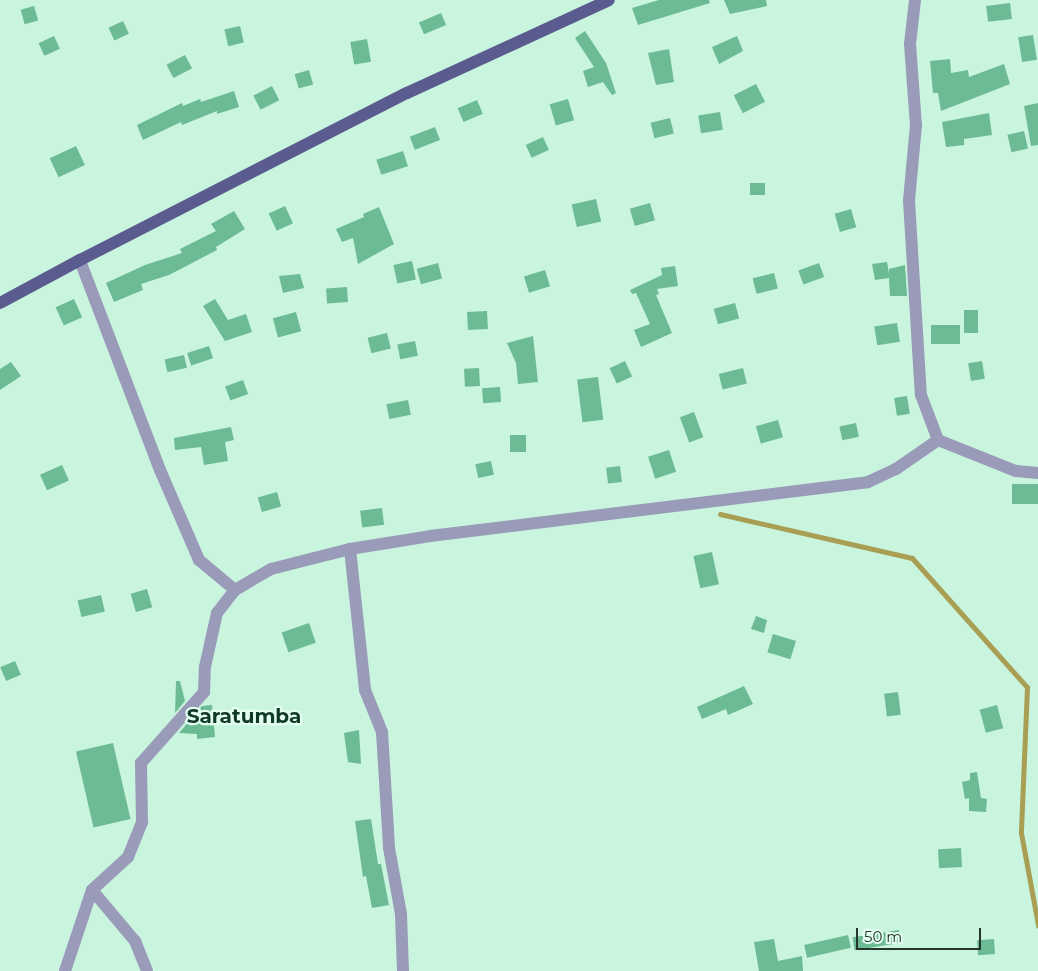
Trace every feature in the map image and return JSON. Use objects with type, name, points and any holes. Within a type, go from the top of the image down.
[{"type":"main road","points":[[0,303],[80,260],[407,93],[608,0]]},
{"type":"street","points":[[915,0],[910,44],[916,125],[909,201],[921,396],[938,440],[1016,471],[1038,473]]},
{"type":"street","points":[[80,260],[160,470],[199,560],[235,590]]},
{"type":"street","points":[[65,971],[92,890],[128,857],[142,822],[141,763],[204,692],[205,667],[217,613],[235,590],[271,569],[350,549],[430,536],[868,482],[896,469],[938,440]]},
{"type":"street","points":[[350,549],[365,690],[382,732],[389,848],[401,914],[404,971]]},
{"type":"street","points":[[92,890],[135,942],[147,971]]},
{"type":"building","points":[[659,0],[709,0],[710,3],[638,25],[632,8]]},
{"type":"building","points":[[724,0],[766,0],[767,6],[730,14]]},
{"type":"building","points":[[1010,3],[1012,19],[988,22],[986,6]]},
{"type":"building","points":[[34,6],[38,20],[25,24],[21,10]]},
{"type":"building","points":[[441,13],[446,25],[424,34],[419,22]]},
{"type":"building","points":[[123,21],[129,34],[114,40],[108,28]]},
{"type":"building","points":[[240,26],[244,43],[228,46],[224,30]]},
{"type":"building","points":[[585,31],[606,63],[616,93],[612,95],[603,82],[588,87],[583,71],[594,67],[575,38]]},
{"type":"building","points":[[1033,35],[1037,60],[1022,62],[1018,37]]},
{"type":"building","points":[[54,36],[60,49],[45,56],[39,43]]},
{"type":"building","points":[[737,36],[743,51],[719,64],[712,47]]},
{"type":"building","points":[[367,39],[371,62],[354,65],[350,42]]},
{"type":"building","points":[[669,49],[674,82],[656,85],[648,53]]},
{"type":"building","points":[[185,55],[192,68],[174,78],[166,65]]},
{"type":"building","points":[[950,59],[951,73],[968,70],[969,77],[1004,64],[1010,84],[941,111],[938,93],[933,93],[930,61]]},
{"type":"building","points":[[309,70],[313,84],[299,89],[295,74]]},
{"type":"building","points":[[756,84],[765,102],[743,113],[734,95]]},
{"type":"building","points":[[272,86],[279,100],[261,110],[253,96]]},
{"type":"building","points":[[234,91],[239,107],[217,114],[217,111],[182,125],[181,122],[143,140],[137,125],[182,103],[183,106],[200,99],[201,102]]},
{"type":"building","points":[[568,99],[574,120],[556,125],[550,104]]},
{"type":"building","points":[[477,100],[483,114],[464,122],[458,108]]},
{"type":"building","points":[[1038,103],[1038,145],[1031,146],[1024,106]]},
{"type":"building","points":[[720,112],[723,130],[701,133],[698,115]]},
{"type":"building","points":[[989,113],[992,135],[964,139],[964,145],[946,147],[942,122]]},
{"type":"building","points":[[670,118],[674,134],[654,138],[651,123]]},
{"type":"building","points":[[435,127],[440,140],[415,150],[410,137]]},
{"type":"building","points":[[1024,131],[1028,149],[1011,152],[1007,135]]},
{"type":"building","points":[[543,137],[549,150],[532,158],[526,145]]},
{"type":"building","points":[[76,146],[85,165],[59,177],[50,158]]},
{"type":"building","points":[[403,151],[408,166],[381,175],[376,160]]},
{"type":"building","points":[[750,183],[765,183],[765,195],[750,195]]},
{"type":"building","points":[[596,199],[601,221],[577,227],[572,205]]},
{"type":"building","points":[[650,203],[655,220],[635,226],[630,209]]},
{"type":"building","points":[[285,206],[293,223],[277,231],[269,214]]},
{"type":"building","points":[[379,207],[394,244],[358,264],[353,238],[342,242],[336,229],[364,217],[363,214]]},
{"type":"building","points":[[851,209],[856,227],[840,232],[835,214]]},
{"type":"building","points":[[234,211],[245,229],[216,247],[217,250],[169,275],[141,284],[143,290],[114,302],[106,283],[145,265],[182,253],[180,249],[216,231],[211,224]]},
{"type":"building","points":[[412,261],[416,280],[397,284],[393,265]]},
{"type":"building","points":[[887,262],[889,274],[889,269],[905,265],[907,296],[890,296],[889,278],[875,280],[872,264]]},
{"type":"building","points":[[438,263],[442,278],[421,284],[417,269]]},
{"type":"building","points":[[819,263],[824,277],[803,285],[798,271]]},
{"type":"building","points":[[675,266],[678,286],[657,289],[659,294],[656,295],[672,333],[641,347],[634,330],[650,324],[636,293],[632,294],[630,290],[662,275],[661,268]]},
{"type":"building","points":[[545,270],[550,286],[529,293],[524,276]]},
{"type":"building","points":[[774,273],[778,289],[757,294],[753,278]]},
{"type":"building","points":[[300,274],[304,288],[283,293],[279,276]]},
{"type":"building","points":[[347,287],[348,302],[327,303],[326,288]]},
{"type":"building","points":[[74,299],[82,317],[64,325],[56,307]]},
{"type":"building","points":[[215,299],[228,320],[246,314],[252,332],[225,341],[203,306]]},
{"type":"building","points":[[735,303],[739,318],[718,324],[714,309]]},
{"type":"building","points":[[964,310],[978,310],[978,333],[964,333]]},
{"type":"building","points":[[487,311],[488,329],[468,330],[467,312]]},
{"type":"building","points":[[296,312],[301,331],[278,338],[273,318]]},
{"type":"building","points":[[897,323],[900,342],[877,345],[874,327]]},
{"type":"building","points":[[931,325],[960,325],[960,344],[931,344]]},
{"type":"building","points":[[387,333],[391,349],[371,353],[368,338]]},
{"type":"building","points":[[533,336],[538,382],[518,384],[516,363],[507,343]]},
{"type":"building","points":[[415,341],[418,356],[400,359],[397,344]]},
{"type":"building","points":[[209,346],[213,358],[191,365],[187,353]]},
{"type":"building","points":[[184,355],[187,368],[167,372],[165,359]]},
{"type":"building","points":[[625,361],[632,376],[617,384],[610,368]]},
{"type":"building","points":[[982,361],[985,379],[971,381],[968,363]]},
{"type":"building","points":[[11,362],[21,376],[0,390],[0,369]]},
{"type":"building","points":[[479,368],[480,386],[465,387],[464,369]]},
{"type":"building","points":[[743,368],[747,384],[723,390],[719,374]]},
{"type":"building","points":[[598,377],[603,420],[582,422],[577,380]]},
{"type":"building","points":[[243,380],[248,394],[230,401],[225,386]]},
{"type":"building","points":[[500,387],[501,402],[483,403],[482,388]]},
{"type":"building","points":[[907,396],[910,414],[897,416],[894,398]]},
{"type":"building","points":[[408,400],[411,415],[389,419],[386,404]]},
{"type":"building","points":[[694,412],[703,437],[689,443],[680,417]]},
{"type":"building","points":[[778,420],[783,437],[761,444],[756,426]]},
{"type":"building","points":[[856,423],[859,437],[842,440],[839,427]]},
{"type":"building","points":[[231,427],[234,440],[225,442],[228,461],[204,465],[201,447],[175,450],[174,438]]},
{"type":"building","points":[[510,435],[526,435],[526,452],[510,452]]},
{"type":"building","points":[[669,450],[676,472],[655,479],[648,457]]},
{"type":"building","points":[[491,461],[494,475],[478,478],[475,464]]},
{"type":"building","points":[[62,465],[69,481],[47,490],[40,475]]},
{"type":"building","points":[[620,466],[622,482],[608,484],[606,468]]},
{"type":"building","points":[[1012,484],[1038,484],[1038,504],[1012,504]]},
{"type":"building","points":[[277,492],[281,506],[262,512],[258,498]]},
{"type":"building","points":[[382,508],[384,525],[362,528],[360,511]]},
{"type":"building","points":[[712,552],[719,584],[700,588],[693,556]]},
{"type":"building","points":[[147,589],[152,607],[136,612],[131,594]]},
{"type":"building","points":[[101,595],[105,612],[81,617],[78,600]]},
{"type":"building","points":[[756,616],[767,620],[764,633],[751,629]]},
{"type":"building","points":[[309,623],[316,643],[288,652],[282,632]]},
{"type":"building","points":[[773,634],[796,641],[790,659],[767,652]]},
{"type":"building","points":[[15,661],[21,675],[6,681],[0,667]]},
{"type":"building","points":[[176,681],[180,681],[185,701],[175,713]]},
{"type":"building","points":[[744,686],[753,704],[728,715],[726,709],[702,719],[697,707]]},
{"type":"building","points":[[898,692],[901,715],[887,717],[884,694]]},
{"type":"building","points":[[212,705],[215,737],[197,739],[197,734],[179,733],[202,706]]},
{"type":"building","points":[[997,705],[1003,728],[986,733],[980,710]]},
{"type":"building","points":[[359,730],[361,764],[348,762],[344,733]]},
{"type":"building","points":[[113,743],[131,819],[94,828],[76,752]]},
{"type":"building","points":[[977,772],[981,798],[987,799],[986,812],[969,811],[969,798],[965,799],[962,782],[970,780],[970,773]]},
{"type":"building","points":[[371,819],[378,864],[381,864],[389,905],[372,908],[366,876],[363,877],[355,821]]},
{"type":"building","points":[[961,848],[962,867],[939,868],[938,849]]},
{"type":"building","points":[[899,930],[901,943],[855,950],[853,937]]},
{"type":"building","points":[[848,935],[851,948],[807,958],[804,945]]},
{"type":"building","points":[[774,939],[778,961],[802,956],[803,971],[759,971],[754,942]]},
{"type":"building","points":[[994,939],[995,954],[978,955],[977,940]]},
{"type":"waterway","points":[[720,514],[912,558],[1027,687],[1021,833],[1038,925]]},
{"type":"district","name":"Saratumba","points":[[244,716]]}]
